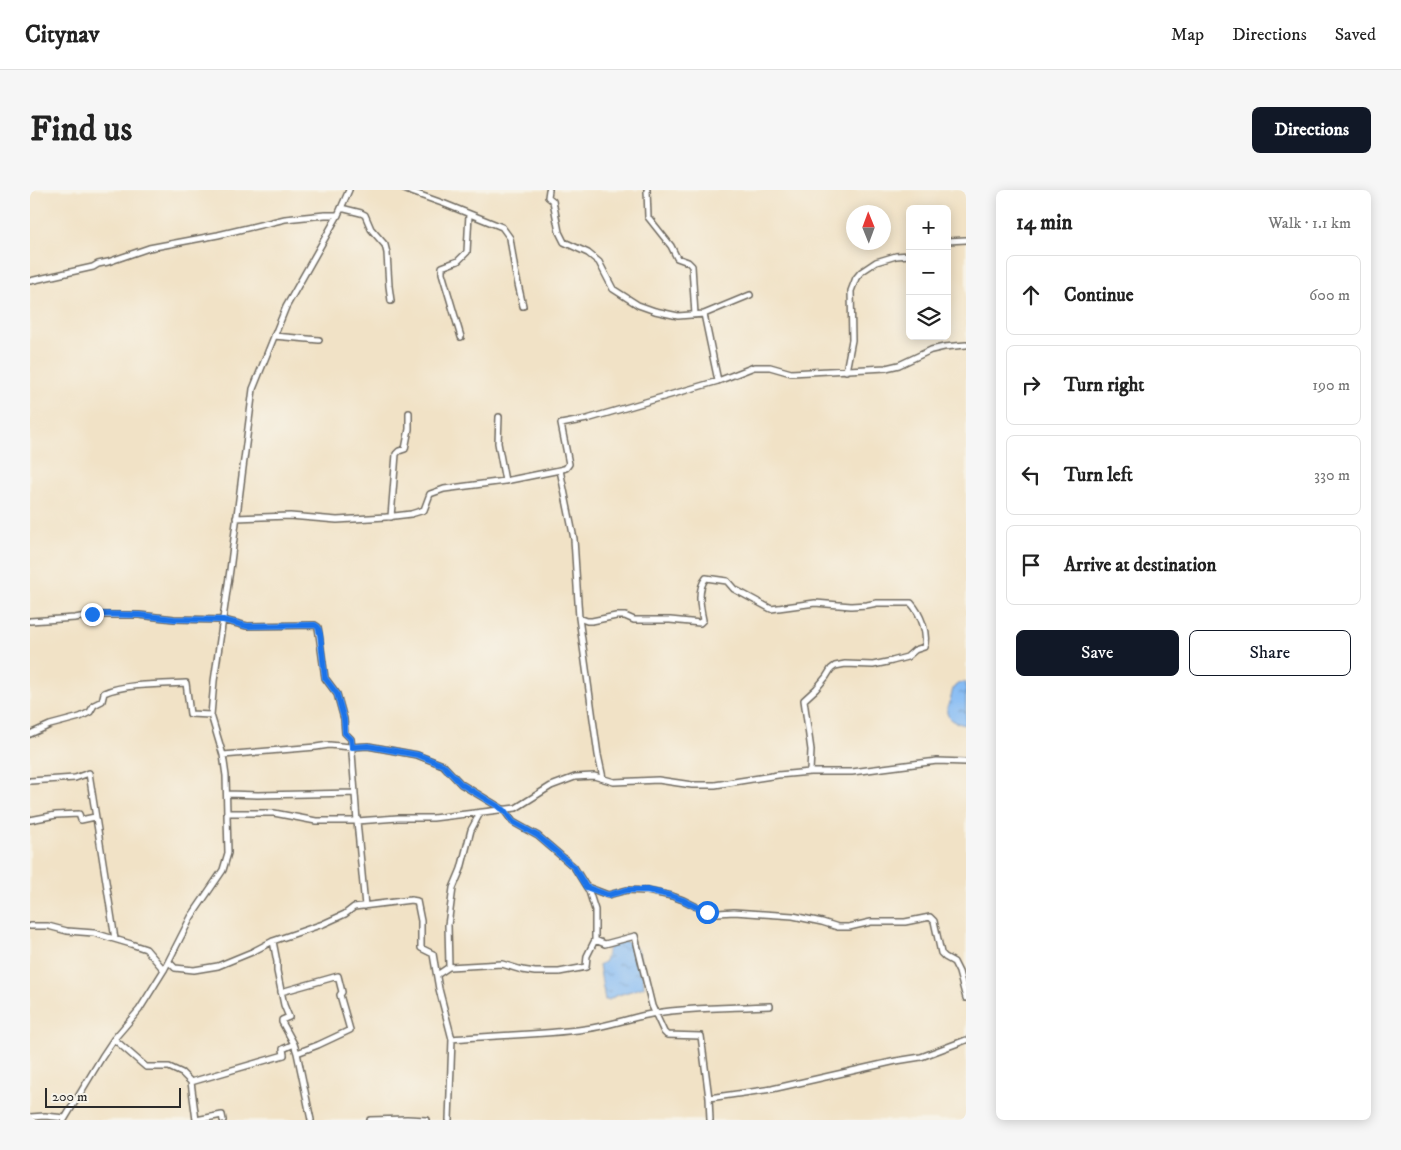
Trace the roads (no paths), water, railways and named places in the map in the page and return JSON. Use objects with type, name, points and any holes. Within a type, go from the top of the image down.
[{"type":"street","points":[[30,1117],[45,1116],[64,1119],[114,1040],[139,1010],[169,962],[192,917],[213,882],[223,870],[228,854],[226,776],[223,756],[211,715],[252,389],[286,307],[338,215],[349,190]]},
{"type":"street","points":[[406,190],[502,227],[510,238],[523,306]]},
{"type":"street","points":[[549,190],[548,197],[553,201],[559,232],[564,242],[588,253],[599,262],[613,289],[638,305],[678,316],[704,314],[750,295]]},
{"type":"street","points":[[648,190],[648,217],[671,246],[677,258],[688,262],[692,266],[696,314]]},
{"type":"street","points":[[341,208],[361,212],[365,215],[371,229],[385,245],[392,302]]},
{"type":"street","points":[[461,337],[442,273],[442,267],[458,261],[467,252],[469,214]]},
{"type":"street","points":[[30,281],[93,267],[149,248],[285,220],[338,215]]},
{"type":"street","points":[[951,241],[966,240]]},
{"type":"street","points":[[846,371],[852,340],[851,291],[856,278],[861,272],[876,262],[906,255]]},
{"type":"street","points":[[704,314],[718,381]]},
{"type":"street","points":[[274,336],[319,340]]},
{"type":"street","points":[[236,518],[290,516],[337,520],[411,514],[424,510],[430,494],[444,489],[505,481],[566,468],[569,464],[561,424],[564,423],[718,381],[750,368],[770,366],[790,373],[891,367],[931,350],[966,345]]},
{"type":"street","points":[[391,517],[396,454],[405,449],[410,413]]},
{"type":"street","points":[[499,418],[498,443],[505,481]]},
{"type":"street","points":[[560,470],[574,539],[579,618],[598,755],[603,778]]},
{"type":"street","points":[[579,618],[592,621],[625,616],[634,620],[670,620],[700,623],[703,620],[700,597],[702,582],[706,578],[727,581],[734,589],[771,609],[815,603],[851,606],[877,603],[910,603],[915,607],[923,627],[924,647],[914,650],[907,657],[892,661],[873,665],[839,665],[832,669],[816,689],[804,700],[811,750],[810,772]]},
{"type":"street","points":[[30,621],[75,618],[92,614],[223,620],[247,626],[315,625],[318,627],[325,678],[337,694],[344,719],[345,733],[351,739],[365,906]]},
{"type":"street","points":[[30,734],[50,725],[80,717],[90,712],[94,705],[102,701],[104,693],[111,690],[145,686],[186,683],[190,714],[211,715]]},
{"type":"street","points":[[223,756],[330,745],[368,746],[418,755],[443,765],[461,784],[504,810],[513,822],[538,836],[574,867],[589,891],[595,910],[595,940],[587,956],[586,967],[559,972],[535,972],[502,964],[449,967],[437,975]]},
{"type":"street","points":[[227,813],[274,813],[316,821],[433,818],[480,814],[516,808],[552,786],[575,777],[594,776],[614,782],[658,780],[692,785],[715,785],[810,772],[852,772],[937,761],[966,762]]},
{"type":"street","points":[[30,781],[75,778],[89,773],[115,939]]},
{"type":"street","points":[[226,794],[355,794]]},
{"type":"street","points":[[30,820],[56,815],[79,814],[81,820],[95,817]]},
{"type":"street","points":[[449,967],[448,925],[453,888],[461,869],[471,830],[480,814]]},
{"type":"street","points":[[586,887],[608,895],[627,890],[647,890],[683,900],[707,912],[793,916],[838,927],[849,927],[871,922],[905,922],[930,917],[934,920],[941,953],[954,962],[959,972],[966,998]]},
{"type":"street","points":[[169,962],[175,968],[194,970],[218,966],[273,941],[323,924],[345,914],[354,907],[411,900],[417,901],[421,921],[421,948],[433,954],[439,989],[452,1039],[449,1120]]},
{"type":"street","points":[[30,926],[48,926],[67,931],[94,932],[146,949],[164,970]]},
{"type":"street","points":[[595,940],[604,944],[635,936],[652,1006],[664,1032],[667,1035],[702,1036],[710,1120]]},
{"type":"street","points":[[273,941],[277,962],[276,971],[284,1005],[289,1017],[282,1020],[282,1022],[297,1053],[311,1120]]},
{"type":"street","points":[[281,992],[338,976],[342,992],[340,995],[350,1030],[318,1046],[297,1053]]},
{"type":"street","points":[[452,1039],[586,1029],[655,1013],[770,1006]]},
{"type":"street","points":[[114,1040],[146,1067],[169,1067],[182,1072],[191,1082],[196,1120],[222,1115],[223,1120]]},
{"type":"street","points":[[709,1098],[772,1089],[855,1069],[921,1057],[952,1047],[966,1040]]},
{"type":"street","points":[[191,1082],[284,1055],[283,1048],[294,1044]]},
{"type":"street","points":[[370,1120],[426,1120]]},
{"type":"water","points":[[966,682],[966,725],[950,718],[947,709],[954,687],[957,684]]},
{"type":"water","points":[[620,941],[630,943],[637,950],[642,966],[644,987],[605,1000],[599,965],[605,961],[610,946]]}]
